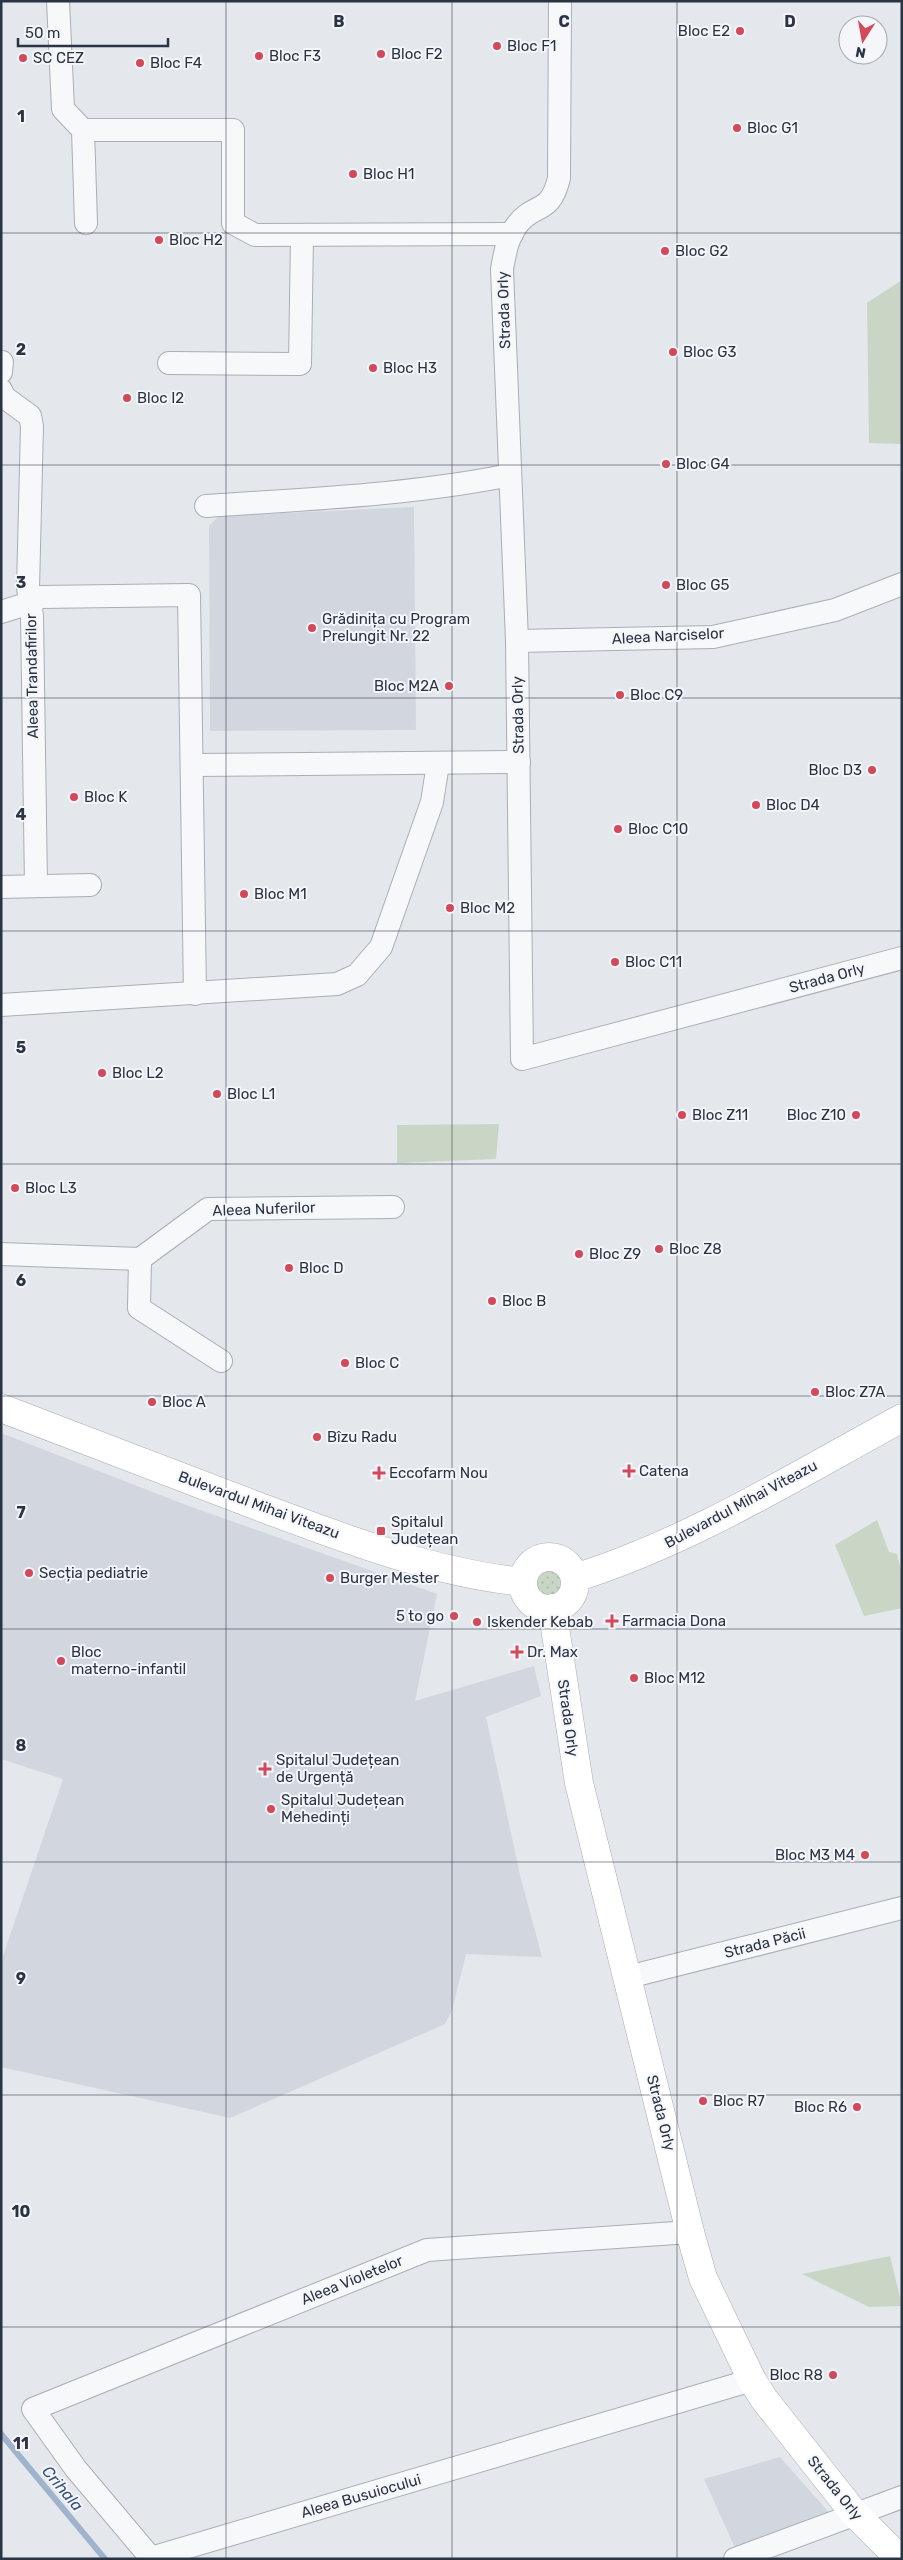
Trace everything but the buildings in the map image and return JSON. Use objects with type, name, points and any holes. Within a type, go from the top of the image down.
[{"type":"main road","name":"Bulevardul Mihai Viteazu","points":[[1,1408],[273,1512],[392,1553],[482,1577],[523,1582]]},
{"type":"main road","name":"Bulevardul Mihai Viteazu","points":[[575,1578],[646,1554],[688,1534],[902,1418]]},
{"type":"main road","points":[[550,1557],[566,1563],[575,1578],[575,1585],[570,1598],[565,1603],[552,1608],[545,1608],[532,1602],[524,1590],[523,1582],[526,1572],[532,1564],[541,1558],[550,1557]]},
{"type":"main road","name":"Strada Orly","points":[[552,1608],[578,1783],[703,2278],[752,2380],[764,2399],[854,2513],[900,2559]]},
{"type":"street","points":[[58,1],[63,109],[83,130],[86,223]]},
{"type":"street","name":"Strada Orly","points":[[560,1],[560,178],[556,192],[546,206],[530,213],[517,224],[506,245],[502,269],[517,641],[522,1059],[902,958]]},
{"type":"street","points":[[83,130],[232,130],[234,223],[255,235],[512,234]]},
{"type":"street","points":[[169,363],[300,364],[302,235]]},
{"type":"street","points":[[1,372],[2,362]]},
{"type":"street","name":"Aleea Trandafirilor","points":[[1,390],[4,397],[30,416],[32,426],[28,588],[30,603],[36,886]]},
{"type":"street","points":[[206,506],[327,498],[467,484],[510,475]]},
{"type":"street","name":"Aleea Narciselor","points":[[517,641],[713,637],[834,610],[902,584]]},
{"type":"street","points":[[1,612],[30,603],[40,597],[189,595],[195,994]]},
{"type":"street","points":[[192,765],[518,762]]},
{"type":"street","points":[[1,1005],[337,984],[357,975],[382,947],[432,802],[438,764]]},
{"type":"street","points":[[1,887],[90,885]]},
{"type":"street","name":"Aleea Nuferilor","points":[[140,1259],[208,1209],[393,1207]]},
{"type":"street","points":[[1,1254],[140,1259],[139,1308],[222,1361]]},
{"type":"street","name":"Strada Păcii","points":[[628,1977],[902,1908]]},
{"type":"street","name":"Aleea Violetelor","points":[[34,2409],[427,2250],[690,2232]]},
{"type":"street","name":"Aleea Busuiocului","points":[[34,2409],[76,2469],[152,2558],[752,2380]]},
{"type":"street","points":[[735,2559],[854,2513],[902,2497]]},
{"type":"shaded area","name":"Grădinița cu Program Prelungit Nr. 22","points":[[414,507],[416,730],[210,731],[209,526],[219,516]]},
{"type":"shaded area","name":"Spitalul Județean de Urgență","points":[[1,1433],[186,1505],[437,1594],[415,1701],[534,1666],[541,1696],[486,1717],[520,1875],[542,1957],[466,1954],[452,2010],[445,2024],[230,2118],[1,2067],[1,1962],[63,1779],[1,1759]]},
{"type":"shaded area","points":[[780,2457],[832,2516],[736,2550],[704,2479]]},
{"type":"green space","points":[[902,280],[902,444],[869,443],[867,303]]},
{"type":"green space","points":[[499,1124],[496,1159],[397,1163],[397,1125]]},
{"type":"green space","points":[[877,1520],[889,1552],[897,1554],[902,1575],[902,1608],[864,1616],[835,1545]]},
{"type":"green space","points":[[549,1567],[559,1572],[564,1582],[559,1592],[549,1597],[539,1592],[534,1582],[539,1572]]},
{"type":"green space","points":[[890,2256],[902,2306],[869,2307],[802,2274]]},
{"type":"waterway","name":"Crihala","points":[[1,2434],[105,2559]]},
{"type":"place","name":"Bloc E2","points":[[740,31]]},
{"type":"place","name":"Bloc F1","points":[[497,46]]},
{"type":"place","name":"Bloc F2","points":[[381,54]]},
{"type":"place","name":"Bloc F3","points":[[259,56]]},
{"type":"place","name":"SC CEZ","points":[[23,58]]},
{"type":"place","name":"Bloc F4","points":[[140,63]]},
{"type":"place","name":"Bloc G1","points":[[737,128]]},
{"type":"place","name":"Bloc H1","points":[[353,174]]},
{"type":"place","name":"Bloc H2","points":[[159,240]]},
{"type":"place","name":"Bloc G2","points":[[665,251]]},
{"type":"place","name":"Bloc G3","points":[[673,352]]},
{"type":"place","name":"Bloc H3","points":[[373,368]]},
{"type":"place","name":"Bloc I2","points":[[127,398]]},
{"type":"place","name":"Bloc G4","points":[[666,464]]},
{"type":"place","name":"Bloc G5","points":[[666,585]]},
{"type":"place","name":"Grădinița cu Program Prelungit Nr. 22","points":[[312,628]]},
{"type":"place","name":"Bloc M2A","points":[[449,686]]},
{"type":"place","name":"Bloc C9","points":[[620,695]]},
{"type":"place","name":"Bloc D3","points":[[872,770]]},
{"type":"place","name":"Bloc K","points":[[74,797]]},
{"type":"place","name":"Bloc D4","points":[[756,805]]},
{"type":"place","name":"Bloc C10","points":[[618,829]]},
{"type":"place","name":"Bloc M1","points":[[244,894]]},
{"type":"place","name":"Bloc M2","points":[[450,908]]},
{"type":"place","name":"Bloc C11","points":[[615,962]]},
{"type":"place","name":"Bloc L2","points":[[102,1073]]},
{"type":"place","name":"Bloc L1","points":[[217,1094]]},
{"type":"place","name":"Bloc Z11","points":[[682,1115]]},
{"type":"place","name":"Bloc Z10","points":[[856,1115]]},
{"type":"place","name":"Bloc L3","points":[[15,1188]]},
{"type":"place","name":"Bloc Z8","points":[[659,1249]]},
{"type":"place","name":"Bloc Z9","points":[[579,1254]]},
{"type":"place","name":"Bloc D","points":[[289,1268]]},
{"type":"place","name":"Bloc B","points":[[492,1301]]},
{"type":"place","name":"Bloc C","points":[[345,1363]]},
{"type":"place","name":"Bloc Z7A","points":[[815,1392]]},
{"type":"place","name":"Bloc A","points":[[152,1402]]},
{"type":"place","name":"Bîzu Radu","points":[[317,1437]]},
{"type":"place","name":"Catena","points":[[629,1471]]},
{"type":"place","name":"Eccofarm Nou","points":[[379,1473]]},
{"type":"place","name":"Spitalul Județean","points":[[381,1531]]},
{"type":"place","name":"Secția pediatrie","points":[[29,1573]]},
{"type":"place","name":"Burger Mester","points":[[330,1578]]},
{"type":"place","name":"5 to go","points":[[454,1616]]},
{"type":"place","name":"Farmacia Dona","points":[[612,1621]]},
{"type":"place","name":"Iskender Kebab","points":[[477,1622]]},
{"type":"place","name":"Dr. Max","points":[[517,1652]]},
{"type":"place","name":"Bloc materno-infantil","points":[[61,1661]]},
{"type":"place","name":"Bloc M12","points":[[634,1678]]},
{"type":"place","name":"Spitalul Județean de Urgență","points":[[265,1769]]},
{"type":"place","name":"Spitalul Județean Mehedinți","points":[[271,1809]]},
{"type":"place","name":"Bloc M3 M4","points":[[865,1855]]},
{"type":"place","name":"Bloc R7","points":[[703,2101]]},
{"type":"place","name":"Bloc R6","points":[[857,2107]]},
{"type":"place","name":"Bloc R8","points":[[833,2375]]}]
